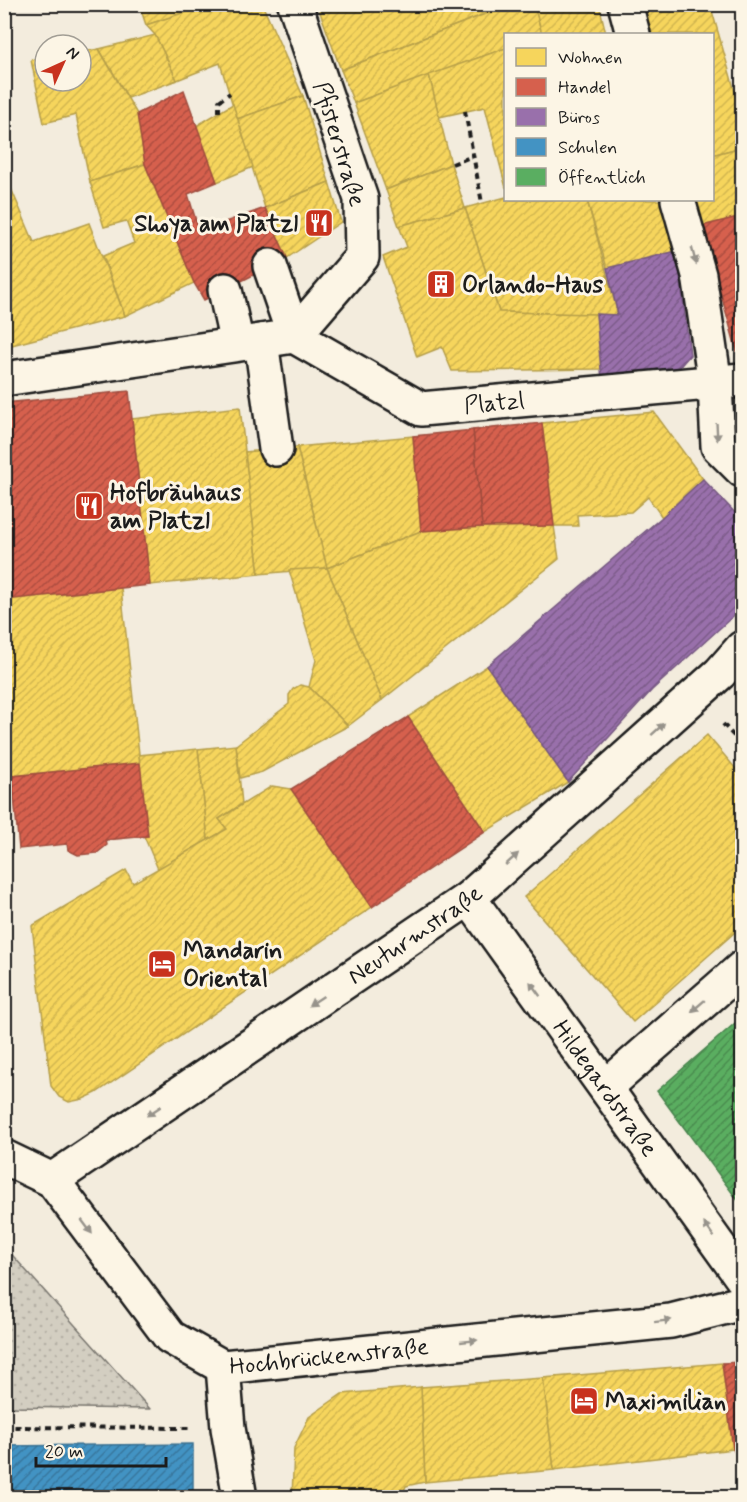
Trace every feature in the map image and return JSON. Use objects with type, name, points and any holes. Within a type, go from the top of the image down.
[{"type":"street","name":"Pfisterstraße","points":[[294,336],[362,257],[374,195],[318,73],[295,4]]},
{"type":"street","points":[[625,4],[633,33]]},
{"type":"street","points":[[678,201],[729,382],[718,446],[742,470]]},
{"type":"street","points":[[4,379],[294,336],[270,266]]},
{"type":"street","points":[[225,290],[249,342],[276,449]]},
{"type":"street","name":"Platzl","points":[[294,336],[421,410],[729,382]]},
{"type":"street","name":"Neuturmstraße","points":[[52,1180],[469,898],[720,673],[742,648]]},
{"type":"street","name":"Hildegardstraße","points":[[469,898],[742,1278]]},
{"type":"street","points":[[606,1087],[742,968]]},
{"type":"street","name":"Hochbrückenstraße","points":[[4,1157],[52,1180],[170,1337],[223,1368],[670,1321],[742,1303]]},
{"type":"street","points":[[223,1368],[228,1428],[240,1497]]},
{"type":"path","points":[[219,112],[219,101],[230,93]]},
{"type":"path","points":[[465,111],[482,203]]},
{"type":"path","points":[[452,164],[473,156]]},
{"type":"path","points":[[727,728],[742,745]]},
{"type":"path","points":[[4,1427],[228,1428]]},
{"type":"shaded area","points":[[5,1247],[150,1409],[5,1407]]},
{"type":"building: Wohnen","points":[[139,4],[210,4],[146,25]]},
{"type":"building: Wohnen","points":[[210,4],[262,4],[303,96],[237,119],[220,63],[177,80],[155,35],[146,25]]},
{"type":"building: Wohnen","points":[[317,4],[511,4],[341,70]]},
{"type":"building: Wohnen","points":[[511,4],[534,4],[542,33],[504,33],[504,49],[354,103],[341,70]]},
{"type":"building: Wohnen","points":[[534,4],[599,4],[606,33],[542,33]]},
{"type":"building: Wohnen","points":[[640,4],[710,4],[742,116],[742,147],[714,154],[714,33],[649,33]]},
{"type":"building: Wohnen","points":[[155,35],[177,80],[128,98],[99,49]]},
{"type":"building: Wohnen","points":[[99,49],[137,114],[145,164],[90,182],[76,115],[44,123],[38,93],[93,93],[93,50]]},
{"type":"building: Wohnen","points":[[504,49],[504,180],[485,107],[439,117],[429,75]]},
{"type":"building: Wohnen","points":[[429,75],[451,164],[386,190],[354,103]]},
{"type":"building: Wohnen","points":[[303,96],[329,182],[265,208],[237,119]]},
{"type":"building: Wohnen","points":[[233,104],[253,167],[217,182],[196,126]]},
{"type":"building: Wohnen","points":[[742,147],[742,216],[702,226],[695,201],[714,201],[714,154]]},
{"type":"building: Wohnen","points":[[145,164],[194,283],[125,316],[103,256],[134,243],[126,221],[104,227],[90,182]]},
{"type":"building: Wohnen","points":[[451,164],[465,208],[399,226],[386,190]]},
{"type":"building: Wohnen","points":[[4,172],[34,242],[89,223],[125,316],[4,347]]},
{"type":"building: Wohnen","points":[[329,182],[341,222],[287,258],[265,208]]},
{"type":"building: Wohnen","points":[[504,198],[504,201],[587,201],[618,315],[499,312],[465,208]]},
{"type":"building: Wohnen","points":[[587,201],[664,201],[677,251],[607,268]]},
{"type":"building: Wohnen","name":"Orlando-Haus","points":[[465,208],[499,312],[596,314],[601,369],[452,371],[442,347],[417,357],[383,257],[407,247],[399,226]]},
{"type":"building: Wohnen","points":[[240,407],[259,574],[150,585],[132,419]]},
{"type":"building: Wohnen","points":[[654,412],[703,479],[662,517],[648,497],[631,512],[577,515],[578,526],[554,526],[542,423]]},
{"type":"building: Wohnen","points":[[413,436],[421,531],[327,568],[297,447]]},
{"type":"building: Wohnen","points":[[297,447],[327,568],[259,574],[245,452]]},
{"type":"building: Wohnen","points":[[554,526],[559,559],[382,700],[327,568],[421,531]]},
{"type":"building: Wohnen","points":[[327,568],[382,700],[348,726],[309,687],[316,660],[289,570]]},
{"type":"building: Wohnen","points":[[121,588],[140,763],[12,776],[4,702],[4,600]]},
{"type":"building: Wohnen","points":[[487,666],[568,782],[485,832],[408,717]]},
{"type":"building: Wohnen","points":[[300,685],[309,687],[348,726],[262,772],[240,778],[236,745],[289,704],[289,695]]},
{"type":"building: Wohnen","points":[[707,735],[742,776],[742,926],[633,1022],[524,897]]},
{"type":"building: Wohnen","points":[[236,745],[242,804],[219,819],[227,829],[208,840],[198,749]]},
{"type":"building: Wohnen","points":[[198,749],[208,840],[158,869],[144,836],[148,836],[139,755]]},
{"type":"building: Wohnen","name":"Mandarin Oriental","points":[[272,786],[291,789],[372,907],[96,1093],[69,1102],[59,1097],[51,1086],[32,926],[126,870],[133,883],[227,829],[219,819]]},
{"type":"building: Wohnen","points":[[722,1363],[733,1449],[554,1470],[543,1378]]},
{"type":"building: Wohnen","points":[[543,1378],[554,1470],[425,1482],[421,1387]]},
{"type":"building: Wohnen","points":[[421,1387],[425,1482],[406,1486],[401,1498],[292,1498],[294,1448],[309,1417],[342,1394]]},
{"type":"building: Handel","points":[[184,90],[217,182],[188,194],[199,231],[265,208],[287,258],[204,300],[194,283],[145,164],[137,114]]},
{"type":"building: Handel","points":[[742,216],[742,354],[738,355],[702,226]]},
{"type":"building: Handel","points":[[129,391],[150,585],[4,600],[4,403]]},
{"type":"building: Handel","points":[[542,423],[554,526],[482,527],[473,430]]},
{"type":"building: Handel","points":[[473,430],[482,527],[421,531],[413,436]]},
{"type":"building: Handel","points":[[408,717],[485,832],[372,907],[291,789]]},
{"type":"building: Handel","points":[[140,763],[148,836],[106,840],[107,845],[97,853],[78,855],[68,850],[67,844],[19,849],[12,776]]},
{"type":"building: Handel","points":[[742,1362],[742,1466],[733,1449],[722,1363]]},
{"type":"building: Büros","points":[[677,251],[690,355],[675,372],[602,380],[596,314],[618,315],[607,268]]},
{"type":"building: Büros","points":[[703,479],[742,520],[742,608],[652,690],[568,782],[487,666],[662,517]]},
{"type":"building: Schulen","points":[[193,1444],[193,1498],[4,1498],[4,1446]]},
{"type":"building: Öffentlich","points":[[741,1018],[742,1020],[742,1206],[657,1091]]},
{"type":"place","name":"Shoya am Platzl","points":[[319,223]]},
{"type":"place","name":"Orlando-Haus","points":[[441,284]]},
{"type":"place","name":"Hofbräuhaus am Platzl","points":[[89,506]]},
{"type":"place","name":"Mandarin Oriental","points":[[162,964]]},
{"type":"place","name":"Maximilian","points":[[584,1401]]}]
